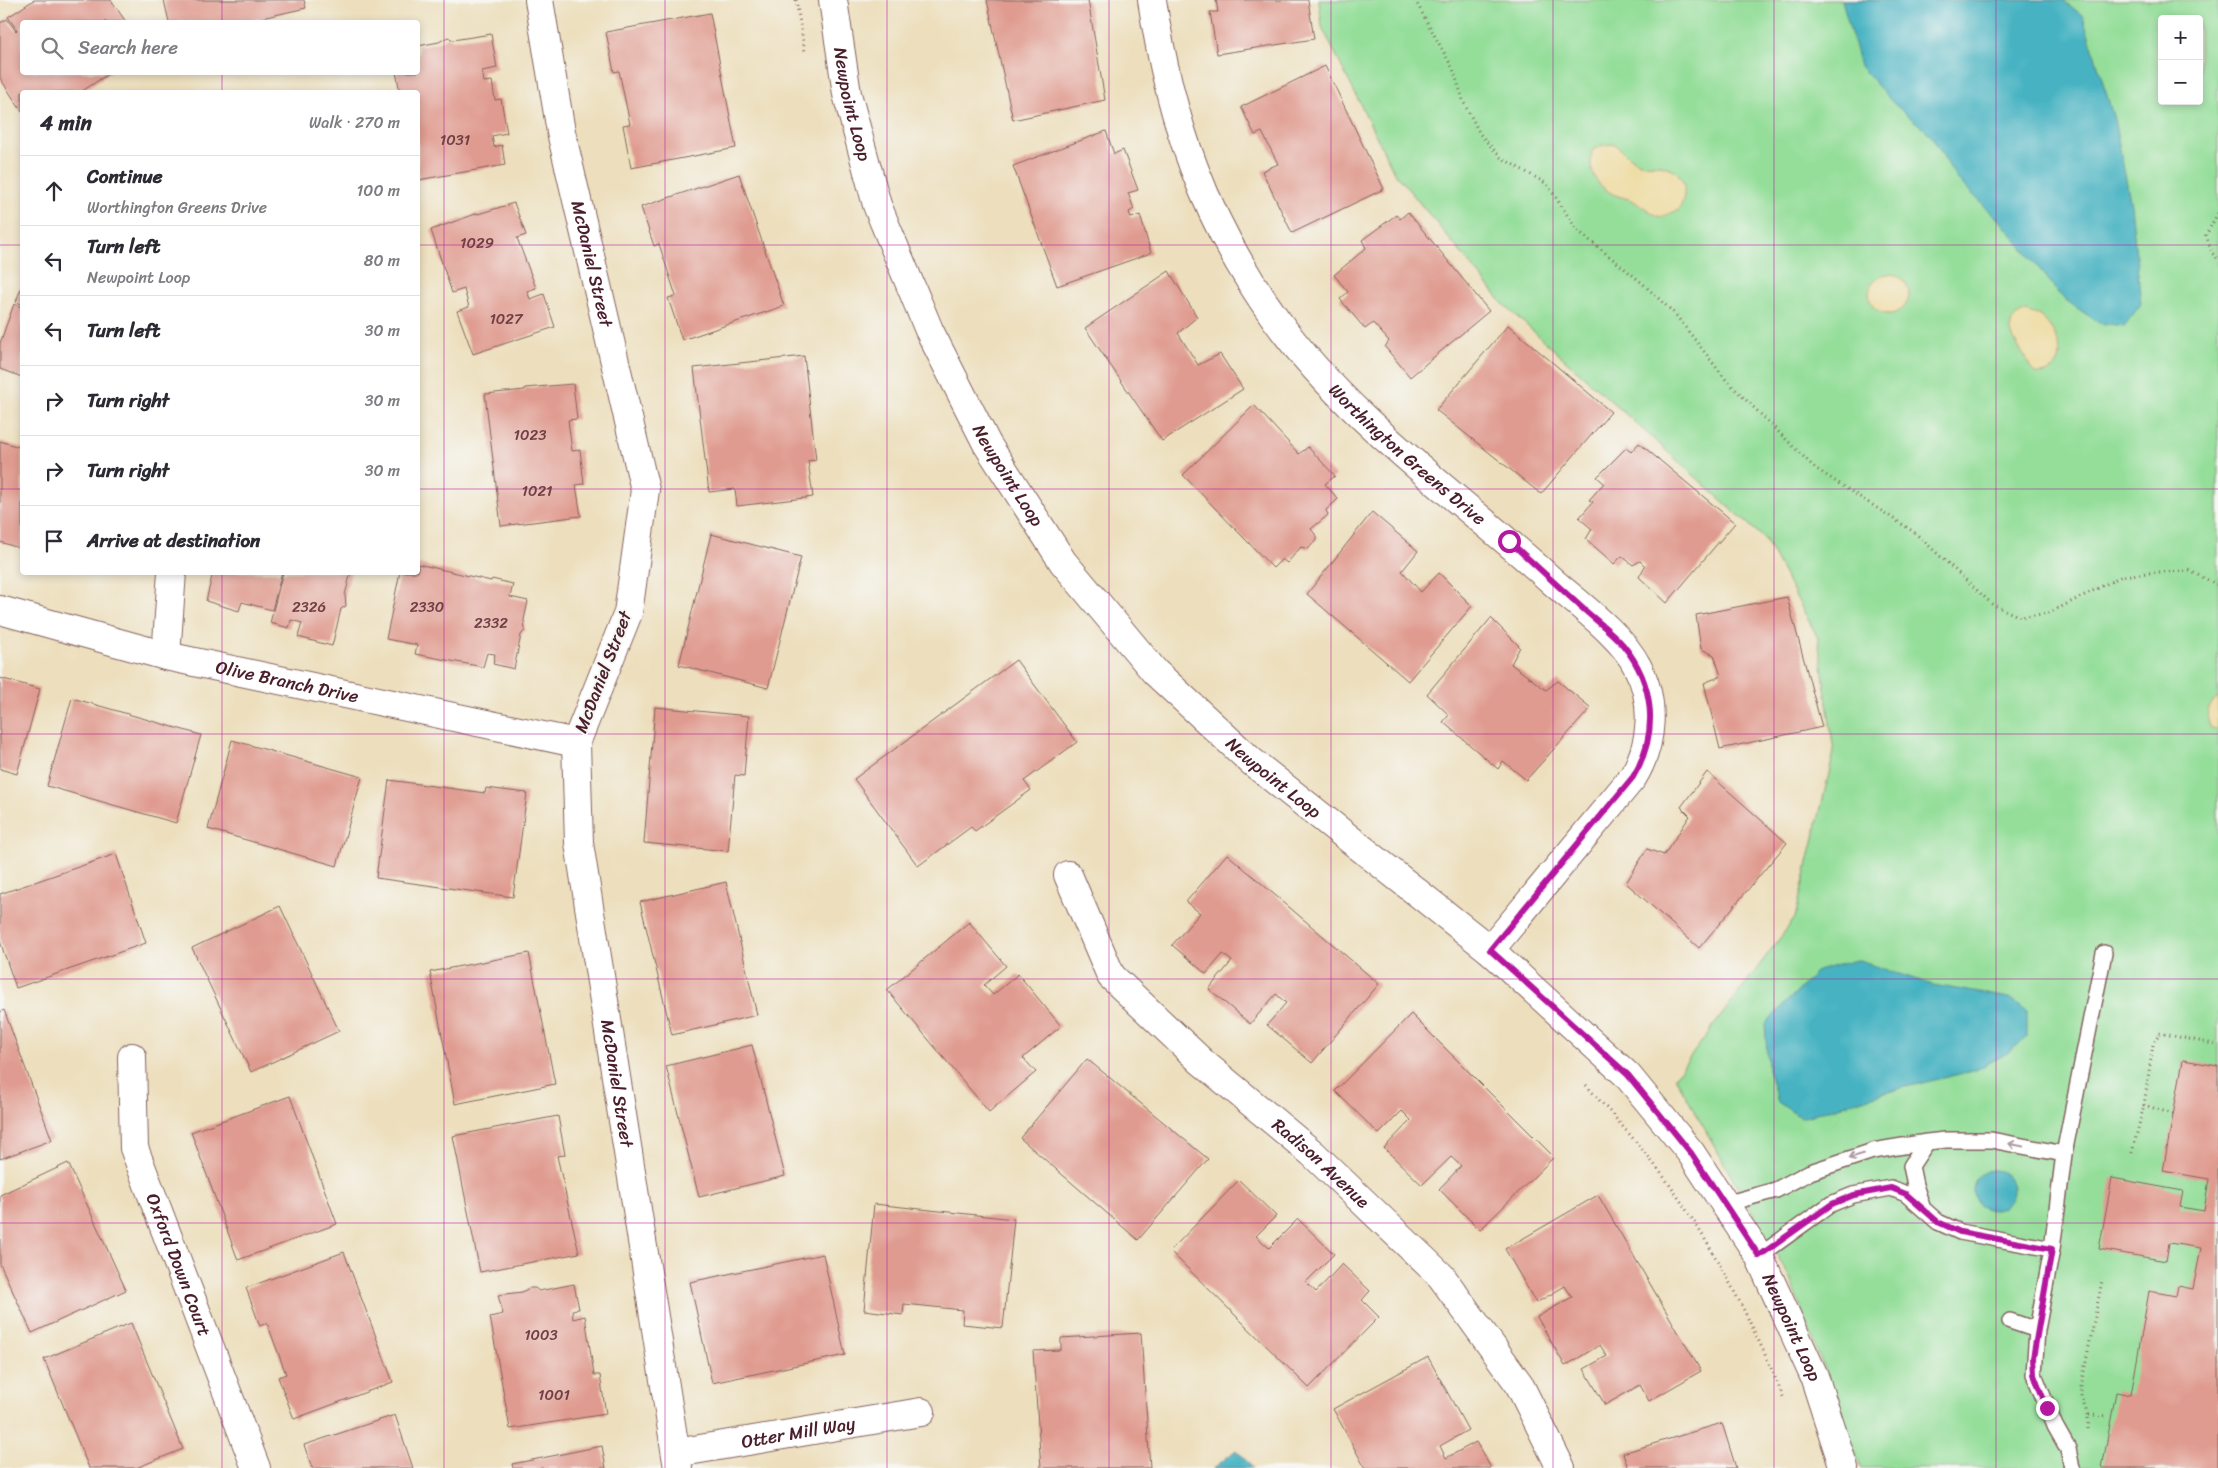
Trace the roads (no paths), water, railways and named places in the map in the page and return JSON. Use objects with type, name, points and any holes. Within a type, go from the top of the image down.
[{"type":"street","name":"McDaniel Street","points":[[540,0],[560,132],[645,490],[628,613],[576,743],[579,843],[677,1461]]},
{"type":"street","name":"Newpoint Loop","points":[[833,0],[847,94],[881,214],[929,330],[987,444],[1063,562],[1155,672],[1251,761],[1490,950],[1628,1075],[1691,1153],[1759,1256],[1814,1376],[1844,1468]]},
{"type":"street","name":"Worthington Greens Drive","points":[[1152,0],[1160,54],[1174,111],[1195,173],[1218,224],[1243,272],[1275,318],[1326,382],[1364,419],[1509,541],[1622,644],[1636,664],[1645,682],[1649,701],[1648,743],[1643,761],[1633,777],[1490,950]]},
{"type":"street","points":[[166,656],[172,575]]},
{"type":"street","name":"Olive Branch Drive","points":[[0,610],[166,656],[576,743]]},
{"type":"street","name":"Radison Avenue","points":[[1068,875],[1111,976],[1202,1062],[1312,1153],[1441,1276],[1519,1384],[1562,1468]]},
{"type":"street","name":"Oxford Down Court","points":[[132,1057],[134,1148],[256,1468]]},
{"type":"street","name":"Otter Mill Way","points":[[677,1461],[921,1412]]},
{"type":"lane","points":[[2072,1468],[2068,1449],[2055,1426],[2034,1374],[2033,1358],[2052,1249],[2064,1154],[2104,953]]},
{"type":"lane","points":[[1725,1204],[1776,1190],[1810,1172],[1873,1150],[1927,1142],[1991,1140],[2064,1154]]},
{"type":"lane","points":[[1922,1207],[1911,1166],[1927,1142]]},
{"type":"lane","points":[[1759,1256],[1832,1204],[1854,1195],[1891,1188],[1906,1194],[1938,1222],[1960,1232],[2052,1249]]},
{"type":"lane","points":[[2010,1321],[2037,1330]]},
{"type":"water","points":[[1842,0],[2063,0],[2083,16],[2114,119],[2131,205],[2141,304],[2124,326],[2099,323],[2064,299],[2003,224],[1957,179],[1930,134],[1893,103],[1860,66]]},
{"type":"water","points":[[1856,960],[1933,985],[2010,998],[2027,1011],[2027,1037],[2009,1052],[1976,1070],[1889,1091],[1801,1118],[1778,1102],[1768,1069],[1765,1024],[1817,971]]},
{"type":"water","points":[[1997,1170],[2004,1173],[2010,1179],[2013,1190],[2012,1198],[2004,1207],[1997,1210],[1989,1210],[1982,1207],[1974,1198],[1973,1186],[1976,1179],[1985,1171]]},
{"type":"water","points":[[1236,1450],[1253,1468],[1214,1468]]}]
